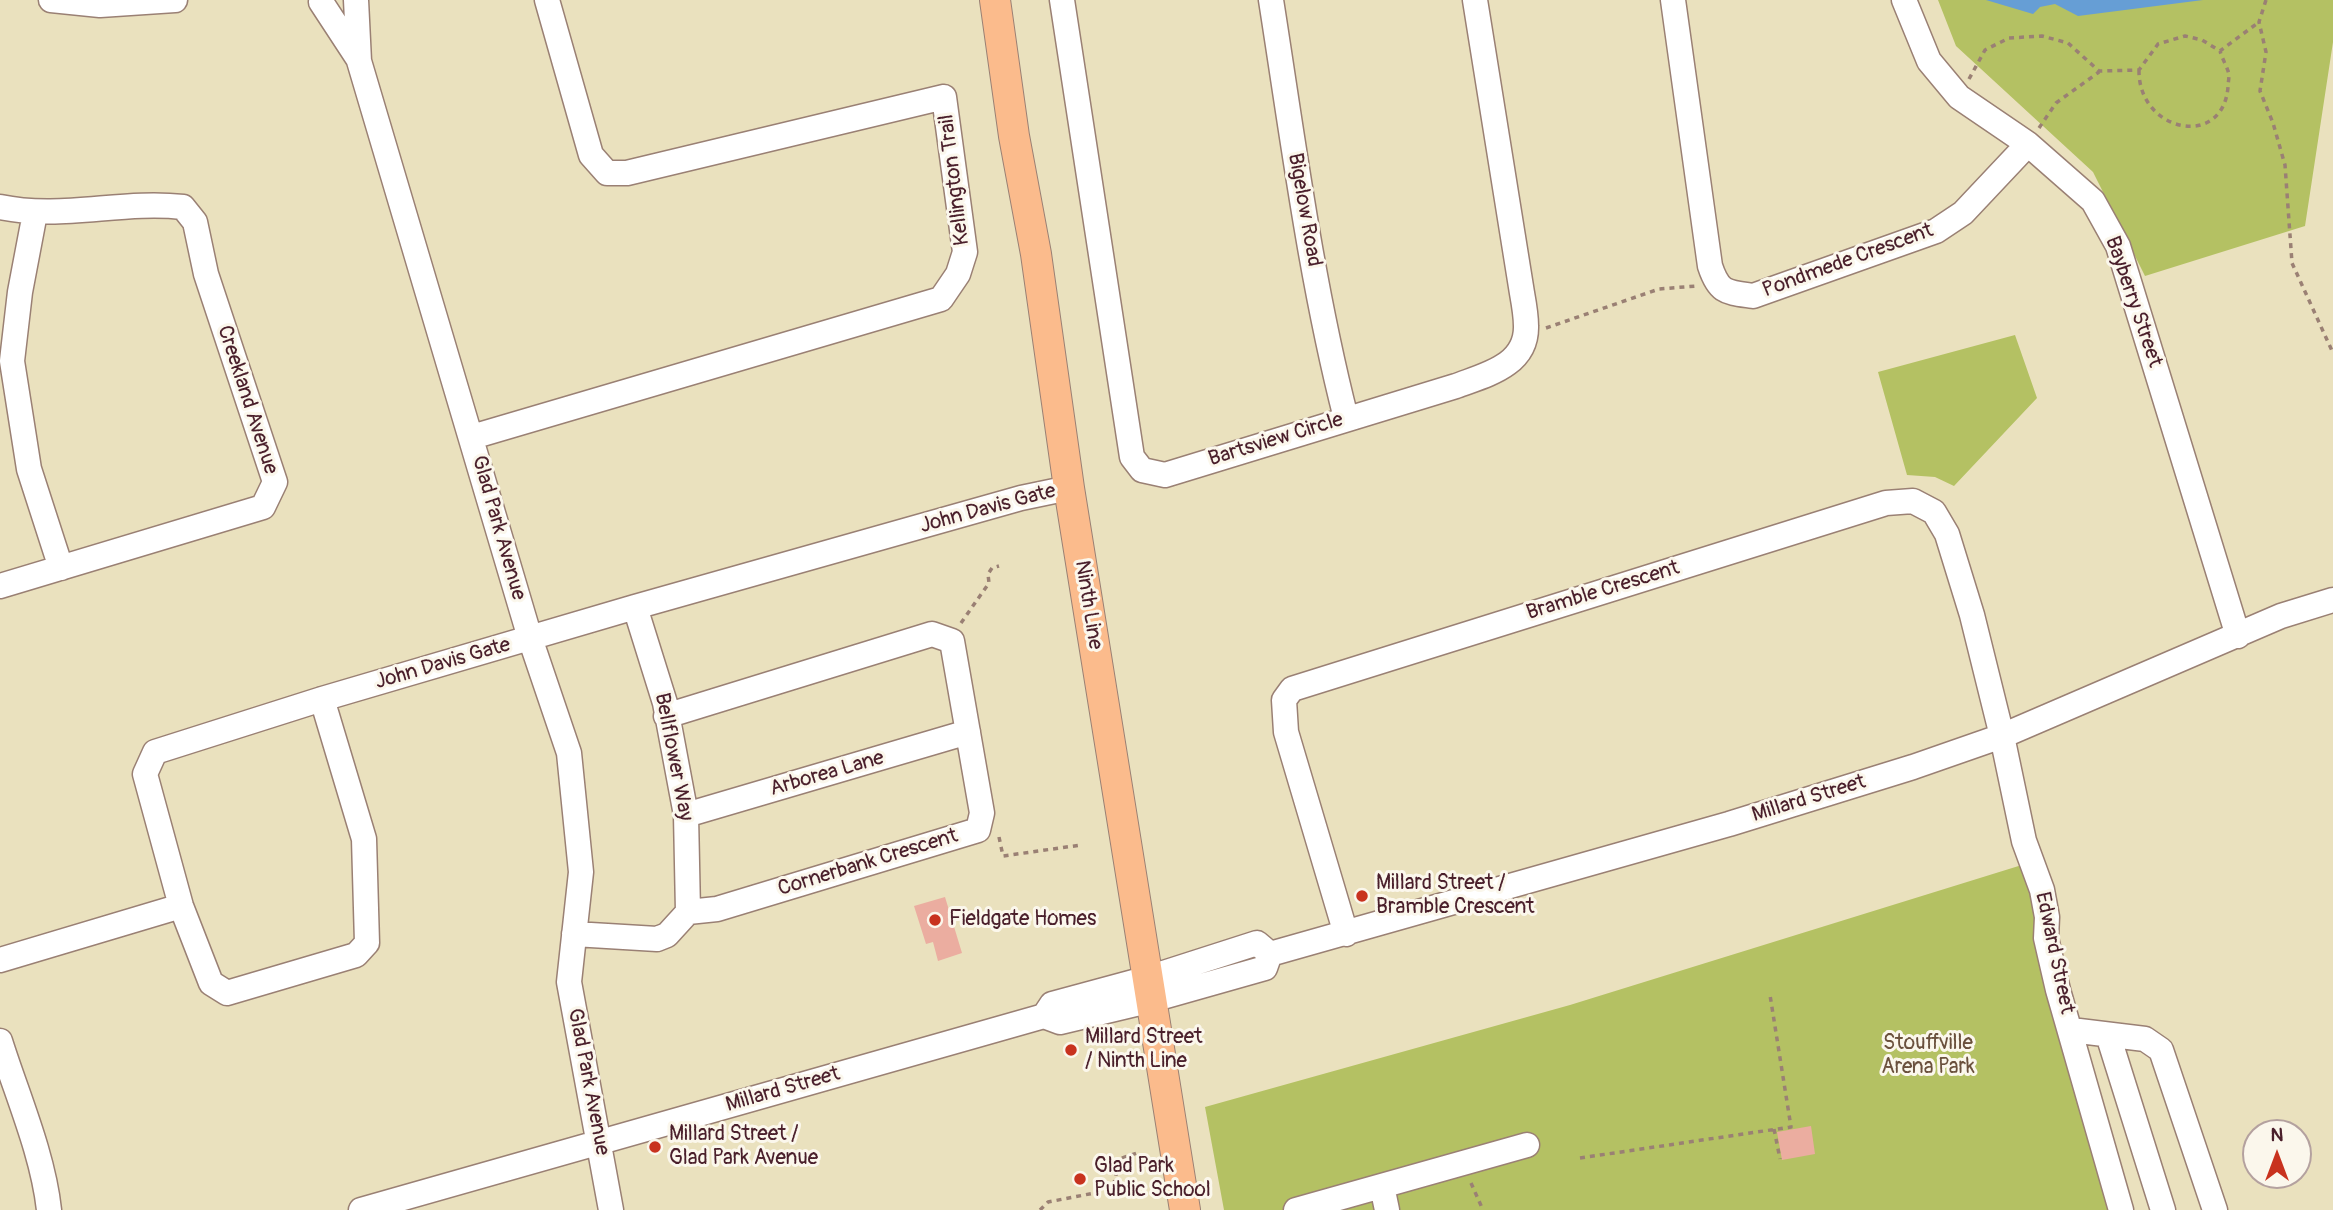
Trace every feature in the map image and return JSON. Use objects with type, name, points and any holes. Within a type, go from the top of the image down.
[{"type":"main road","name":"Ninth Line","points":[[995,0],[1014,136],[1036,254],[1069,488],[1185,1210]]},
{"type":"street","points":[[51,0],[100,5],[175,0]]},
{"type":"street","points":[[319,1],[333,3],[346,0]]},
{"type":"street","name":"Glad Park Avenue","points":[[356,0],[359,61],[530,638],[569,753],[581,872],[569,982],[611,1210]]},
{"type":"street","name":"Kellington Trail","points":[[472,436],[941,299],[958,274],[965,252],[944,97],[627,173],[607,173],[591,155],[547,0]]},
{"type":"street","name":"Bartsview Circle","points":[[1062,0],[1132,457],[1142,470],[1164,475],[1497,371],[1512,362],[1522,347],[1527,329]]},
{"type":"street","name":"Bigelow Road","points":[[1270,0],[1305,219],[1331,359],[1346,418]]},
{"type":"street","points":[[1475,0],[1527,329]]},
{"type":"street","points":[[1673,0],[1710,266],[1716,284]]},
{"type":"street","name":"Bayberry Street","points":[[1904,0],[1929,61],[1959,97],[2028,144],[2093,201],[2118,246],[2238,636]]},
{"type":"street","name":"Glad Park Avenue","points":[[319,1],[359,61]]},
{"type":"street","name":"Pondmede Crescent","points":[[1716,284],[1731,293],[1753,296],[1936,231],[1964,213],[2028,144]]},
{"type":"street","name":"Creekland Avenue","points":[[0,207],[35,213],[159,204],[183,207],[195,222],[206,274],[275,482],[263,507],[0,586]]},
{"type":"street","points":[[35,213],[20,292],[12,361],[29,469],[61,568]]},
{"type":"street","name":"John Davis Gate","points":[[322,699],[364,839],[367,943],[356,955],[227,993],[211,983],[181,906],[145,774],[155,752],[322,699],[635,607],[1069,488]]},
{"type":"street","name":"Bramble Crescent","points":[[1346,934],[1286,732],[1284,700],[1292,689],[1886,503],[1913,501],[1934,512],[1947,534],[1972,615],[2002,736]]},
{"type":"street","name":"Millard Street","points":[[360,1210],[1044,1016],[1060,1022],[1150,989],[1265,968],[1270,954],[1729,824],[2002,736],[2281,616],[2333,600]]},
{"type":"street","name":"Bellflower Way","points":[[635,607],[665,703],[686,815],[688,912]]},
{"type":"street","points":[[666,716],[932,634],[952,641]]},
{"type":"street","name":"Cornerbank Crescent","points":[[688,912],[717,909],[978,830],[982,813],[952,641]]},
{"type":"street","name":"Arborea Lane","points":[[686,815],[968,732]]},
{"type":"street","name":"Edward Street","points":[[2002,736],[2024,841],[2042,890],[2047,917],[2046,938],[2121,1210]]},
{"type":"street","points":[[0,960],[181,906]]},
{"type":"street","points":[[574,934],[657,940],[667,935],[688,912]]},
{"type":"street","points":[[2071,1030],[2145,1039],[2161,1050],[2215,1210]]},
{"type":"street","points":[[2108,1035],[2163,1210]]},
{"type":"street","points":[[0,1041],[52,1203]]},
{"type":"street","points":[[1296,1210],[1385,1198],[1461,1163],[1527,1145]]},
{"type":"path","points":[[2266,0],[2259,22],[2266,52],[2260,92],[2273,123],[2285,165],[2292,262],[2333,353]]},
{"type":"path","points":[[2220,51],[2259,22]]},
{"type":"path","points":[[1959,97],[1985,50],[2009,38],[2042,36],[2068,43],[2099,71]]},
{"type":"path","points":[[2185,36],[2202,40],[2220,51],[2229,73],[2227,97],[2222,110],[2210,122],[2184,127],[2162,120],[2145,101],[2139,85],[2139,70],[2158,44],[2185,36]]},
{"type":"path","points":[[2028,144],[2056,103],[2099,71],[2139,70]]},
{"type":"path","points":[[1527,329],[1537,331],[1659,289],[1716,284]]},
{"type":"path","points":[[952,641],[965,616],[989,583],[988,575],[992,568],[999,566]]},
{"type":"path","points":[[999,837],[1003,856],[1082,845]]},
{"type":"path","points":[[1580,1158],[1791,1127],[1770,995]]},
{"type":"path","points":[[1774,1129],[1780,1159]]},
{"type":"path","points":[[1040,1210],[1048,1202],[1110,1190],[1119,1159],[1140,1152]]},
{"type":"path","points":[[1461,1163],[1483,1210]]},
{"type":"green space","points":[[1938,0],[2333,0],[2333,42],[2305,226],[2145,276],[2093,172],[1956,46]]},
{"type":"green space","points":[[2015,335],[2037,398],[1954,486],[1935,477],[1907,475],[1878,372]]},
{"type":"green space","name":"Stouffville Arena Park","points":[[2038,860],[2127,1210],[1224,1210],[1205,1107],[1570,1005]]},
{"type":"water","points":[[1986,0],[2203,0],[2078,16],[2055,4],[2040,7],[2033,14]]},
{"type":"building","name":"Fieldgate Homes","points":[[945,897],[962,953],[938,961],[933,942],[926,944],[914,906]]},
{"type":"building","points":[[1811,1126],[1815,1154],[1782,1160],[1777,1132]]},
{"type":"place","name":"Millard Street / Bramble Crescent","points":[[1362,896]]},
{"type":"place","name":"Fieldgate Homes","points":[[935,920]]},
{"type":"place","name":"Millard Street / Ninth Line","points":[[1071,1050]]},
{"type":"place","name":"Millard Street / Glad Park Avenue","points":[[655,1147]]},
{"type":"place","name":"Glad Park Public School","points":[[1080,1179]]}]
